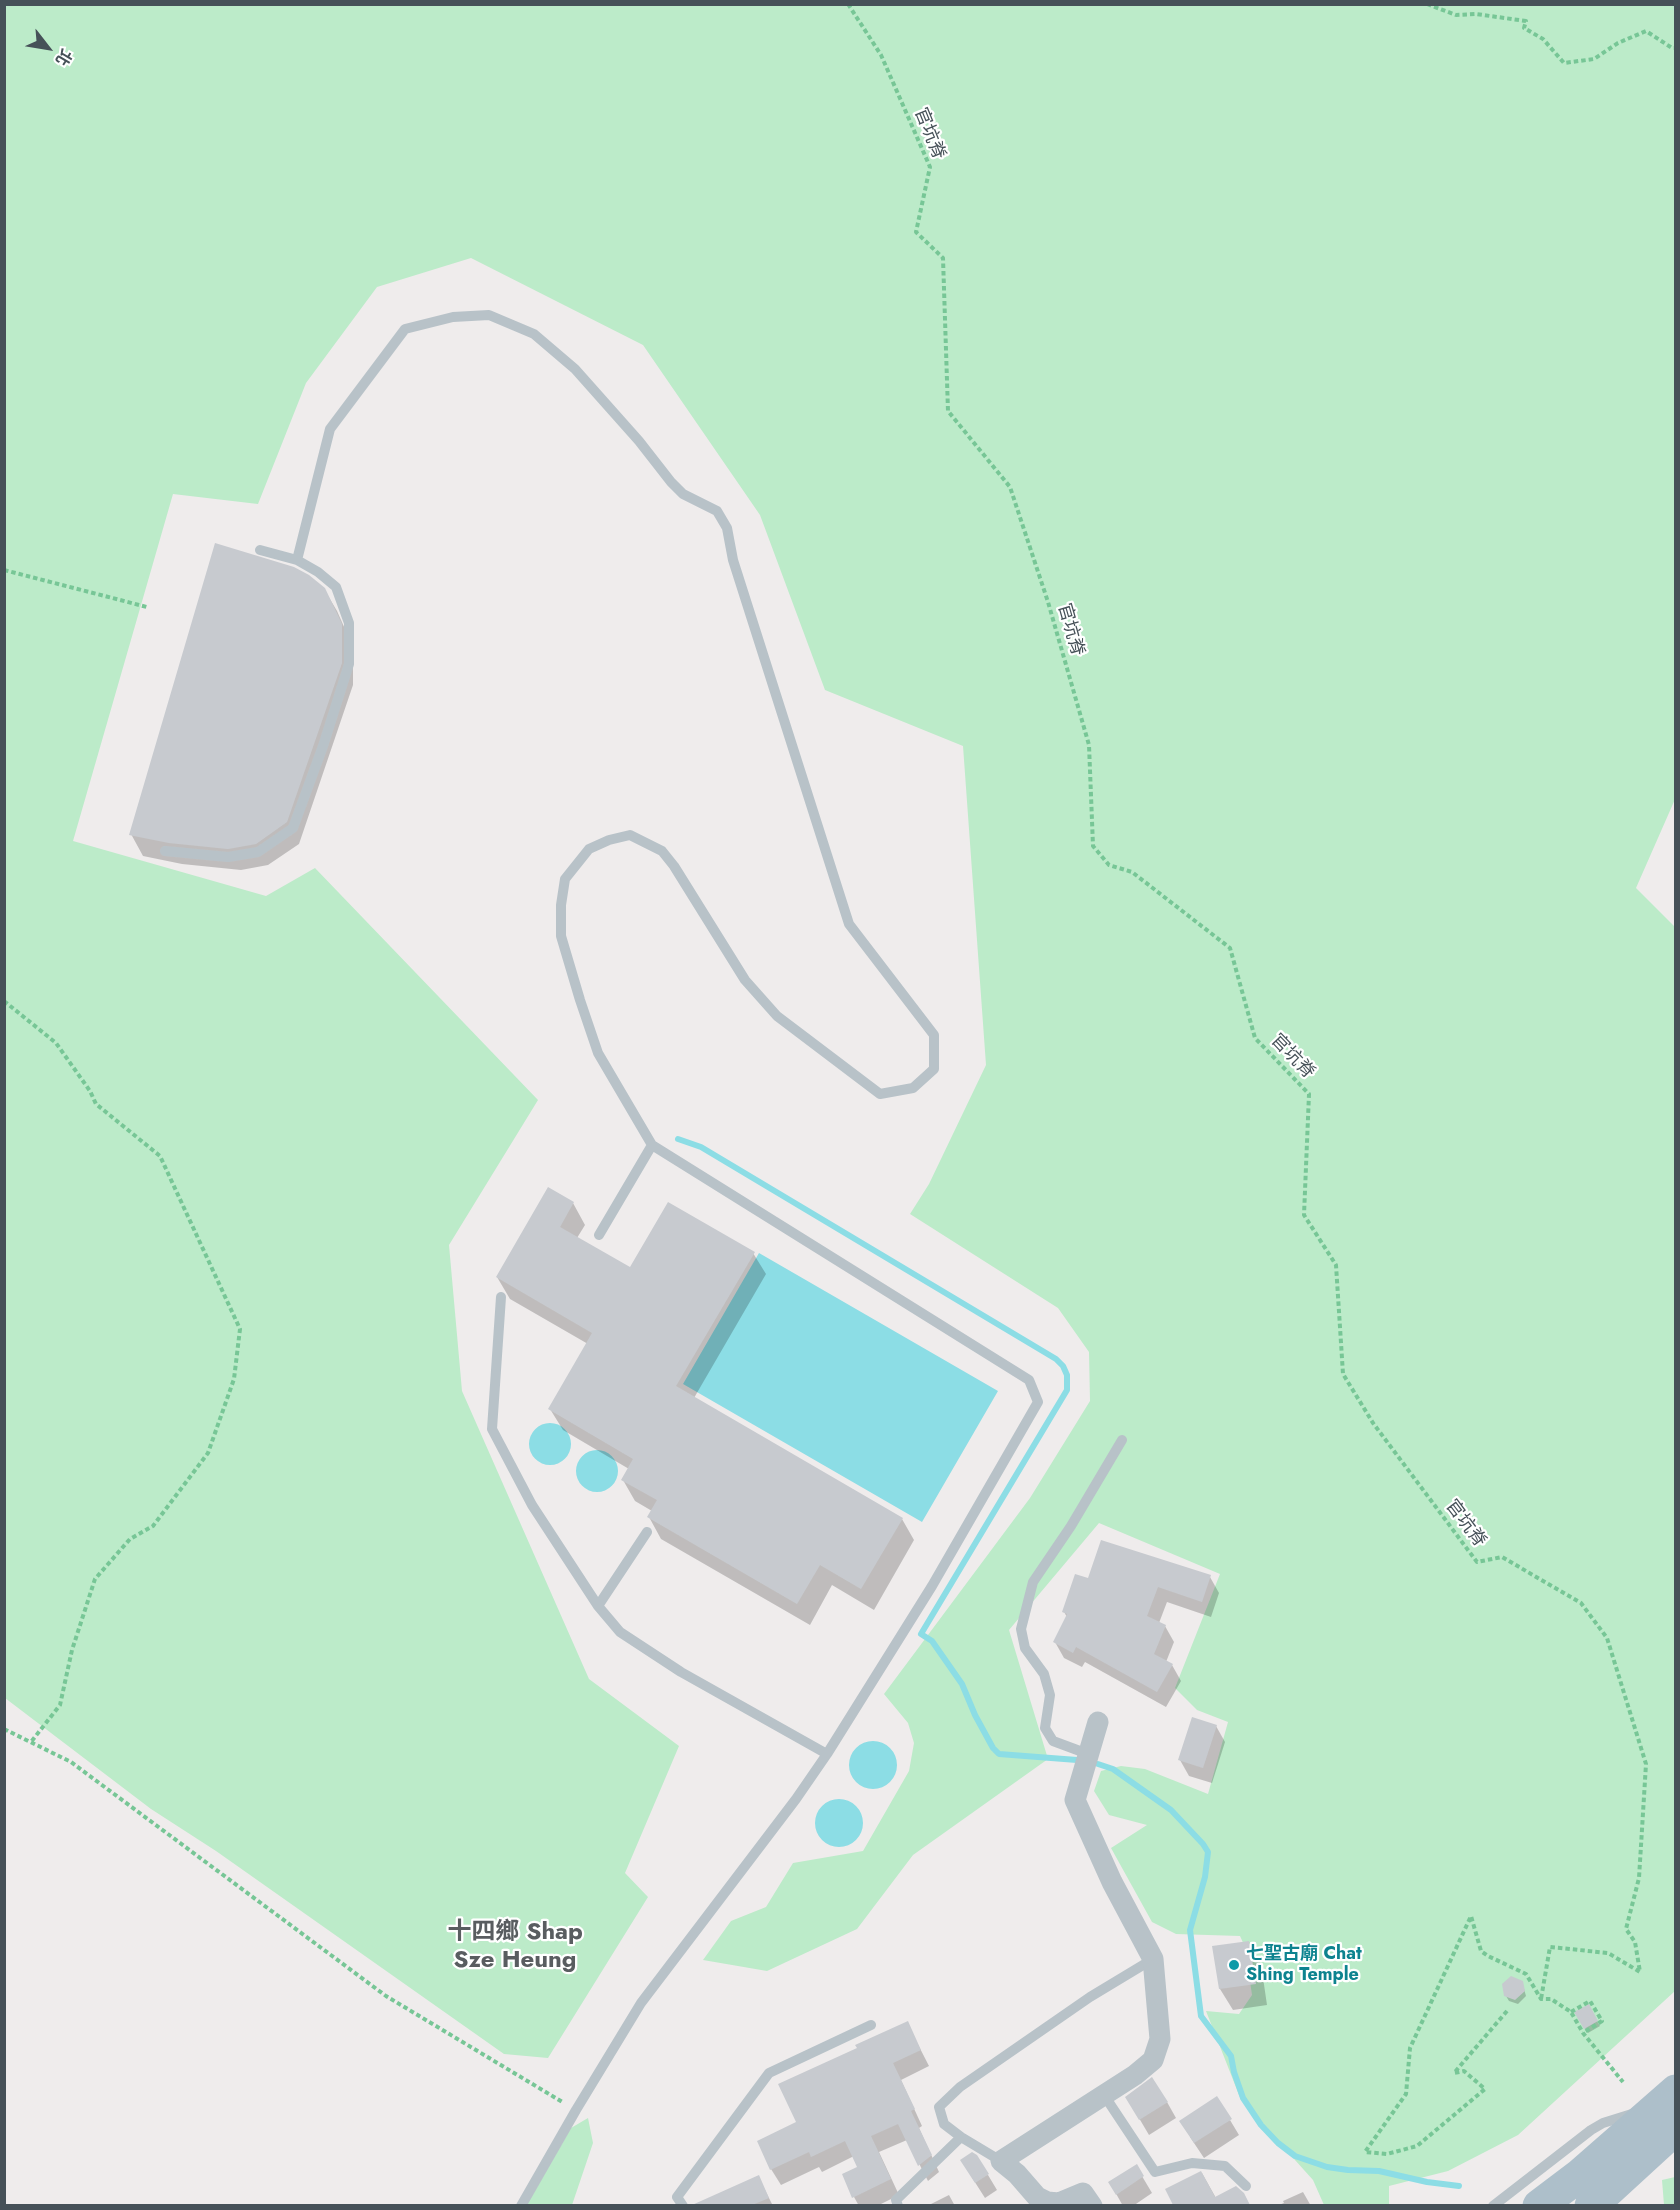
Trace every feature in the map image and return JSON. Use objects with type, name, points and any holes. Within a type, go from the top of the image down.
[{"type":"main road","points":[[1539,2205],[1671,2108]]},
{"type":"main road","points":[[1591,2205],[1671,2108]]},
{"type":"street","points":[[1092,2205],[1083,2193],[1059,2203],[1047,2202],[1037,2197],[1017,2174],[1001,2161],[1135,2075],[1153,2060],[1160,2039],[1153,1959],[1112,1882],[1075,1800],[1098,1722]]},
{"type":"lane","points":[[297,560],[330,429],[405,329],[453,317],[489,315],[534,334],[575,369],[683,494],[717,511],[727,528],[733,560],[849,924],[934,1035],[934,1069],[913,1088],[880,1094],[777,1016],[745,980],[662,850],[630,835],[609,840],[589,849],[565,879],[561,905],[561,936],[598,1053],[652,1145],[1029,1380],[1038,1402],[932,1586],[827,1754],[796,1799],[641,2003],[521,2205]]},
{"type":"lane","points":[[165,851],[228,857],[258,852],[293,828],[323,746],[349,664],[349,623],[336,587],[318,572],[297,560],[260,550]]},
{"type":"lane","points":[[599,1235],[652,1145]]},
{"type":"lane","points":[[501,1297],[492,1429],[532,1505],[598,1606],[620,1632],[681,1672],[827,1754]]},
{"type":"lane","points":[[1088,1754],[1053,1741],[1045,1728],[1050,1695],[1044,1674],[1025,1648],[1021,1629],[1033,1582],[1071,1526],[1122,1440]]},
{"type":"lane","points":[[598,1606],[647,1532]]},
{"type":"lane","points":[[1001,2161],[944,2124],[939,2107],[960,2087],[1090,1997],[1153,1959]]},
{"type":"lane","points":[[683,2205],[677,2197],[769,2073],[871,2025]]},
{"type":"lane","points":[[1104,2095],[1155,2172],[1192,2163],[1225,2166],[1246,2186]]},
{"type":"lane","points":[[1493,2205],[1603,2123],[1671,2108]]},
{"type":"lane","points":[[898,2205],[896,2200],[961,2137]]},
{"type":"path","name":"官坑脊","points":[[848,4],[881,55],[930,167],[916,232],[943,258],[948,411],[1010,488],[1044,591],[1089,745],[1094,846],[1109,865],[1132,872],[1230,948],[1255,1038],[1309,1094],[1304,1215],[1336,1265],[1343,1374],[1373,1423],[1477,1562],[1502,1557],[1581,1603],[1607,1638],[1646,1764],[1639,1878],[1626,1929],[1635,1942],[1640,1972],[1608,1953],[1550,1947],[1540,1999]]},
{"type":"path","points":[[1427,4],[1456,15],[1476,14],[1526,21],[1524,28],[1543,39],[1564,63],[1594,58],[1618,43],[1646,32],[1672,48],[1676,48]]},
{"type":"path","points":[[4,570],[147,607]]},
{"type":"path","points":[[4,1001],[56,1042],[90,1091],[96,1104],[160,1156],[240,1329],[234,1379],[208,1453],[153,1526],[130,1539],[95,1579],[72,1650],[60,1705],[31,1742]]},
{"type":"path","points":[[4,1729],[71,1761],[386,1996],[576,2110]]},
{"type":"path","points":[[1507,2011],[1454,2073],[1464,2071],[1485,2089],[1417,2146],[1387,2154],[1365,2151],[1406,2094],[1410,2048],[1471,1916],[1481,1951],[1526,1974],[1540,1999],[1551,1999],[1571,2012],[1583,2032],[1623,2082]]},
{"type":"path","points":[[1571,2012],[1590,2001],[1602,2022],[1583,2032]]},
{"type":"green space","points":[[5,5],[1675,5],[1676,797],[1636,888],[1676,928],[1675,1991],[1518,2135],[1448,2171],[1389,2186],[1389,2205],[1324,2205],[1313,2180],[1241,2100],[1206,2011],[1239,2014],[1252,1995],[1245,1947],[1240,1936],[1176,1934],[1152,1922],[1111,1848],[1147,1825],[1109,1815],[1094,1791],[1101,1771],[1121,1766],[1145,1769],[1208,1794],[1228,1722],[1197,1710],[1175,1688],[1220,1574],[1099,1523],[1009,1630],[1048,1759],[913,1855],[857,1929],[767,1971],[703,1960],[731,1921],[766,1907],[793,1863],[863,1851],[909,1771],[914,1743],[908,1723],[884,1694],[1030,1498],[1090,1401],[1089,1352],[1058,1308],[910,1214],[929,1184],[986,1065],[963,746],[825,690],[760,515],[643,345],[471,258],[377,287],[306,383],[258,504],[173,494],[73,841],[266,896],[315,868],[538,1100],[449,1245],[462,1391],[589,1679],[679,1746],[625,1873],[648,1897],[548,2058],[504,2054],[216,1851],[151,1809],[5,1698]]},
{"type":"green space","points":[[588,2118],[593,2143],[572,2205],[526,2206],[571,2128]]},
{"type":"green space","points":[[1675,2177],[1675,2205],[1664,2205],[1662,2180]]},
{"type":"water","points":[[759,1253],[998,1391],[922,1522],[683,1384]]},
{"type":"water","points":[[550,1423],[565,1429],[571,1444],[565,1459],[550,1465],[535,1459],[529,1444],[535,1429]]},
{"type":"water","points":[[597,1450],[605,1451],[612,1456],[617,1463],[617,1479],[612,1486],[605,1491],[597,1492],[589,1491],[582,1486],[577,1479],[576,1471],[577,1463],[582,1456],[589,1451]]},
{"type":"water","points":[[868,1741],[878,1741],[890,1748],[897,1760],[897,1770],[890,1782],[878,1789],[868,1789],[853,1778],[849,1770],[849,1760],[860,1745]]},
{"type":"water","points":[[834,1799],[844,1799],[856,1806],[863,1818],[863,1828],[856,1840],[844,1847],[834,1847],[819,1836],[815,1828],[815,1818],[826,1803]]},
{"type":"building","points":[[215,543],[294,567],[309,575],[325,588],[342,624],[342,663],[287,822],[256,844],[228,849],[169,843],[129,835]]},
{"type":"building","points":[[548,1187],[574,1202],[560,1227],[630,1267],[668,1202],[755,1252],[676,1386],[903,1518],[861,1589],[820,1565],[797,1604],[647,1517],[657,1500],[621,1480],[633,1459],[548,1409],[592,1333],[496,1277]]},
{"type":"building","points":[[1101,1540],[1211,1575],[1202,1602],[1158,1587],[1147,1616],[1166,1625],[1154,1654],[1173,1664],[1157,1692],[1076,1647],[1073,1653],[1053,1642],[1067,1614],[1062,1612],[1075,1574],[1088,1578]]},
{"type":"building","points":[[1192,1717],[1217,1725],[1203,1768],[1178,1760]]},
{"type":"building","name":"七聖古廟 Chat Shing Temple","points":[[1249,1941],[1256,1984],[1219,1989],[1212,1946]]},
{"type":"building","points":[[1511,1976],[1523,1981],[1525,1991],[1515,2000],[1504,1996],[1502,1984]]},
{"type":"building","points":[[1589,2004],[1598,2021],[1584,2029],[1574,2012]]},
{"type":"building","points":[[908,2021],[921,2050],[893,2063],[915,2109],[911,2111],[932,2155],[918,2166],[898,2124],[871,2136],[891,2179],[852,2198],[842,2174],[857,2167],[845,2141],[811,2157],[809,2152],[770,2170],[757,2141],[796,2122],[778,2084],[857,2048],[855,2045]]},
{"type":"building","points":[[1152,2077],[1168,2102],[1139,2120],[1125,2097]]},
{"type":"building","points":[[1217,2096],[1232,2119],[1194,2143],[1179,2121]]},
{"type":"building","points":[[972,2152],[977,2155],[989,2174],[975,2183],[960,2160]]},
{"type":"building","points":[[1137,2164],[1144,2176],[1116,2195],[1108,2182]]},
{"type":"building","points":[[1201,2171],[1215,2197],[1236,2186],[1244,2193],[1250,2205],[1173,2205],[1165,2189]]},
{"type":"building","points":[[759,2175],[769,2198],[752,2205],[692,2205]]},
{"type":"waterway","points":[[678,1139],[701,1147],[1056,1359],[1063,1366],[1067,1375],[1067,1390],[921,1634],[932,1641],[962,1684],[975,1715],[993,1748],[999,1754],[1077,1760]]},
{"type":"waterway","points":[[1098,1764],[1113,1769],[1171,1810],[1208,1852],[1205,1877],[1190,1930],[1201,2016],[1231,2056],[1243,2098],[1261,2125],[1278,2143],[1295,2156],[1327,2167],[1379,2171],[1427,2182],[1459,2186]]},
{"type":"place","name":"七聖古廟 Chat Shing Temple","points":[[1234,1965]]},
{"type":"district","name":"十四鄉 Shap Sze Heung","points":[[515,1947]]}]
